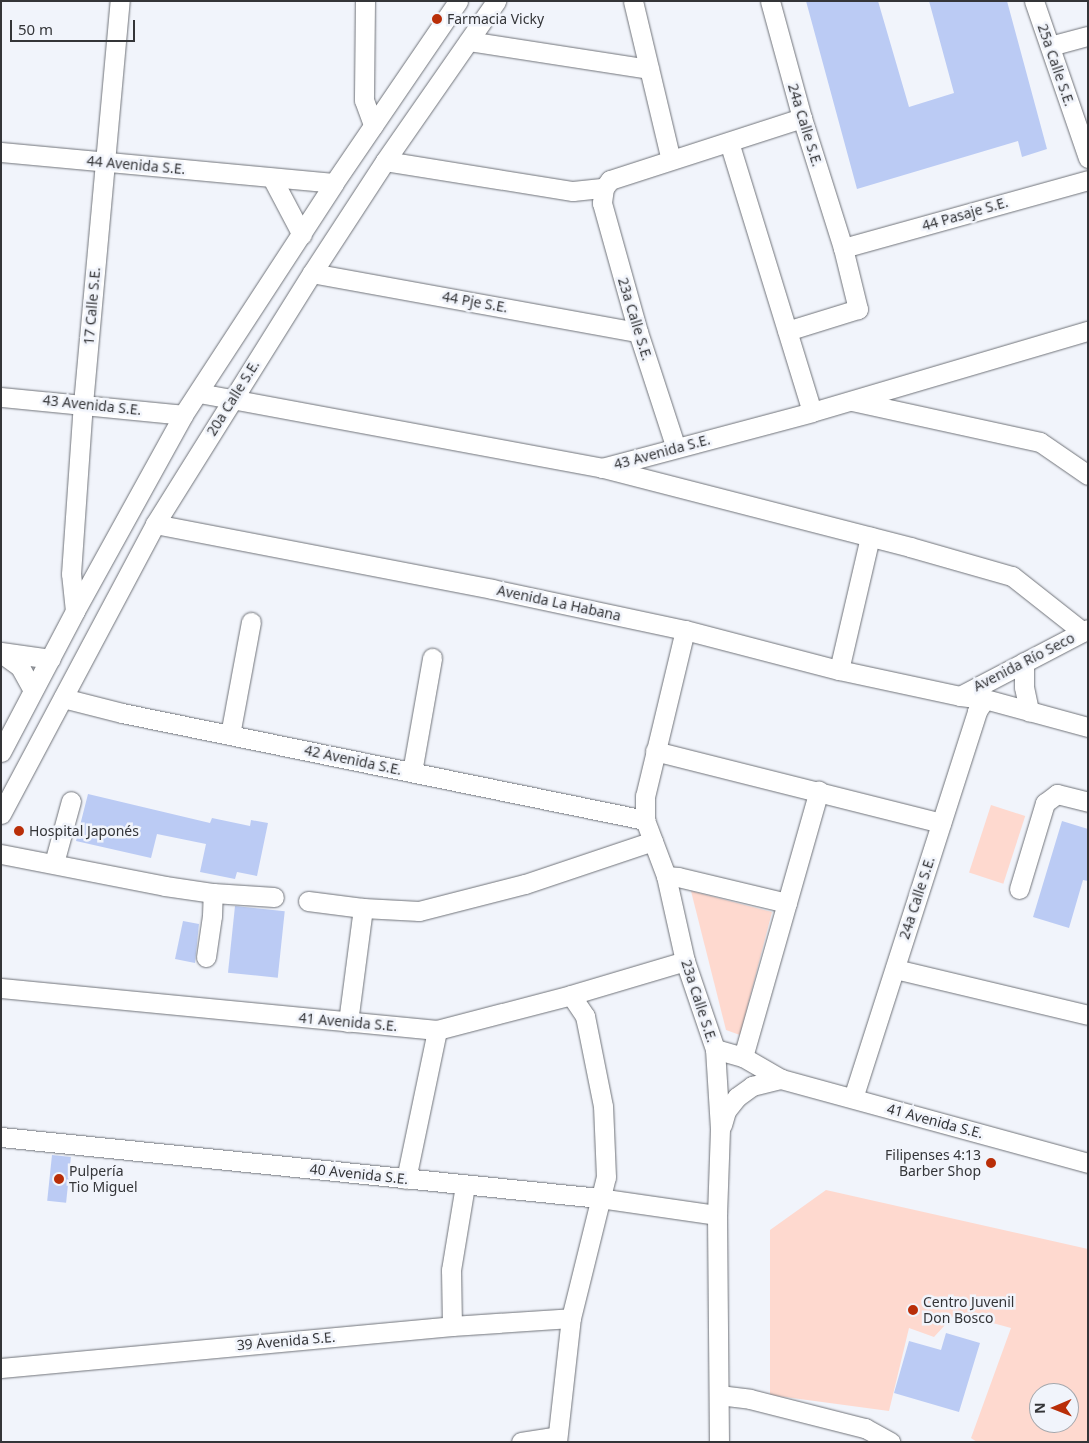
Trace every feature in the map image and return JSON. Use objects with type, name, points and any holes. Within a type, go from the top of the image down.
[{"type":"street","name":"17 Calle S.E.","points":[[75,611],[71,574],[83,404],[120,1]]},
{"type":"street","points":[[365,1],[364,100],[374,125]]},
{"type":"street","points":[[1,752],[75,611],[183,415],[302,235],[334,183],[458,1]]},
{"type":"street","name":"20a Calle S.E.","points":[[1,814],[155,524],[312,273],[385,161],[496,1]]},
{"type":"street","points":[[633,1],[671,160]]},
{"type":"street","name":"24a Calle S.E.","points":[[770,1],[802,118],[843,248],[858,309],[787,331]]},
{"type":"street","name":"25a Calle S.E.","points":[[1034,1],[1088,158]]},
{"type":"street","points":[[1050,46],[1088,36]]},
{"type":"street","points":[[469,41],[649,69]]},
{"type":"street","points":[[385,161],[573,191],[604,188],[610,180],[802,118]]},
{"type":"street","points":[[729,142],[812,412]]},
{"type":"street","name":"44 Avenida S.E.","points":[[1,152],[334,183]]},
{"type":"street","points":[[272,178],[302,235]]},
{"type":"street","name":"44 Pasaje S.E.","points":[[843,248],[1088,180]]},
{"type":"street","name":"23a Calle S.E.","points":[[604,188],[602,203],[638,332],[676,448]]},
{"type":"street","name":"44 Pje S.E.","points":[[312,273],[638,332]]},
{"type":"street","name":"43 Avenida S.E.","points":[[199,393],[602,468],[812,412],[1088,331]]},
{"type":"street","name":"43 Avenida S.E.","points":[[1,396],[183,415]]},
{"type":"street","points":[[849,400],[1040,442],[1088,475]]},
{"type":"street","points":[[602,468],[870,537],[1012,576],[1085,630]]},
{"type":"street","name":"Avenida La Habana","points":[[155,524],[492,588],[685,630],[839,670],[960,696],[985,699],[1088,727]]},
{"type":"street","points":[[839,670],[870,537]]},
{"type":"street","points":[[230,735],[251,622]]},
{"type":"street","name":"23a Calle S.E.","points":[[685,630],[645,796],[645,820],[666,876],[686,961],[715,1048],[720,1129],[717,1215],[719,1442]]},
{"type":"street","name":"Avenida Río Seco","points":[[960,696],[1085,630]]},
{"type":"street","points":[[1,652],[51,659]]},
{"type":"street","points":[[1,652],[20,667],[33,690]]},
{"type":"street","points":[[412,772],[432,658]]},
{"type":"street","points":[[1024,662],[1024,686],[1029,711]]},
{"type":"street","name":"42 Avenida S.E.","points":[[63,698],[230,735],[645,820]]},
{"type":"street","name":"24a Calle S.E.","points":[[853,1098],[977,711],[985,699]]},
{"type":"street","points":[[655,751],[941,823]]},
{"type":"street","points":[[743,1057],[819,791]]},
{"type":"street","points":[[1019,889],[1045,804],[1057,794],[1088,802]]},
{"type":"street","points":[[54,863],[71,801]]},
{"type":"street","points":[[308,902],[363,908],[419,911],[525,884],[653,842]]},
{"type":"street","points":[[1,854],[212,893],[274,897]]},
{"type":"street","points":[[666,876],[678,876],[787,903]]},
{"type":"street","points":[[206,957],[212,916],[212,893]]},
{"type":"street","points":[[348,1022],[363,908]]},
{"type":"street","name":"41 Avenida S.E.","points":[[1,988],[437,1030],[571,995],[686,961]]},
{"type":"street","points":[[895,969],[1088,1015]]},
{"type":"street","points":[[521,1442],[557,1439],[571,1318],[599,1198],[606,1177],[604,1106],[585,1016],[571,995]]},
{"type":"street","points":[[406,1179],[437,1030]]},
{"type":"street","name":"41 Avenida S.E.","points":[[715,1048],[743,1057],[781,1079],[1088,1163]]},
{"type":"street","name":"41 Avenida S.E.","points":[[720,1129],[726,1112],[737,1097],[752,1086],[781,1079]]},
{"type":"street","name":"40 Avenida S.E.","points":[[1,1137],[599,1198],[717,1215]]},
{"type":"street","points":[[452,1326],[451,1270],[465,1185]]},
{"type":"street","name":"39 Avenida S.E.","points":[[1,1368],[452,1326],[571,1318]]},
{"type":"street","points":[[719,1394],[750,1399],[865,1428],[890,1442]]},
{"type":"shaded area","points":[[991,805],[1025,816],[1003,884],[969,873]]},
{"type":"shaded area","points":[[691,891],[772,912],[740,1035],[726,1030]]},
{"type":"shaded area","name":"Centro Juvenil Don Bosco","points":[[826,1190],[1088,1249],[1088,1442],[977,1442],[971,1438],[1011,1328],[956,1313],[934,1337],[909,1328],[889,1411],[770,1395],[770,1230]]},
{"type":"building","points":[[806,1],[878,1],[909,107],[954,93],[929,1],[1007,1],[1047,149],[1022,157],[1018,141],[857,189]]},
{"type":"building","points":[[88,794],[210,823],[212,818],[250,826],[251,820],[268,823],[257,876],[237,872],[235,879],[200,872],[206,844],[157,834],[151,858],[76,841]]},
{"type":"building","points":[[1062,821],[1088,829],[1088,881],[1083,880],[1069,928],[1033,917]]},
{"type":"building","points":[[235,906],[285,911],[278,978],[228,973]]},
{"type":"building","points":[[183,921],[199,924],[195,963],[175,959]]},
{"type":"building","name":"Pulpería Tio Miguel","points":[[52,1155],[71,1157],[66,1203],[47,1201]]},
{"type":"building","points":[[946,1333],[980,1343],[959,1412],[894,1393],[909,1341],[941,1350]]},
{"type":"place","name":"Farmacia Vicky","points":[[437,19]]},
{"type":"place","name":"Hospital Japonés","points":[[19,831]]},
{"type":"place","name":"Filipenses 4:13 Barber Shop","points":[[991,1163]]},
{"type":"place","name":"Pulpería Tio Miguel","points":[[59,1179]]},
{"type":"place","name":"Centro Juvenil Don Bosco","points":[[913,1310]]}]
